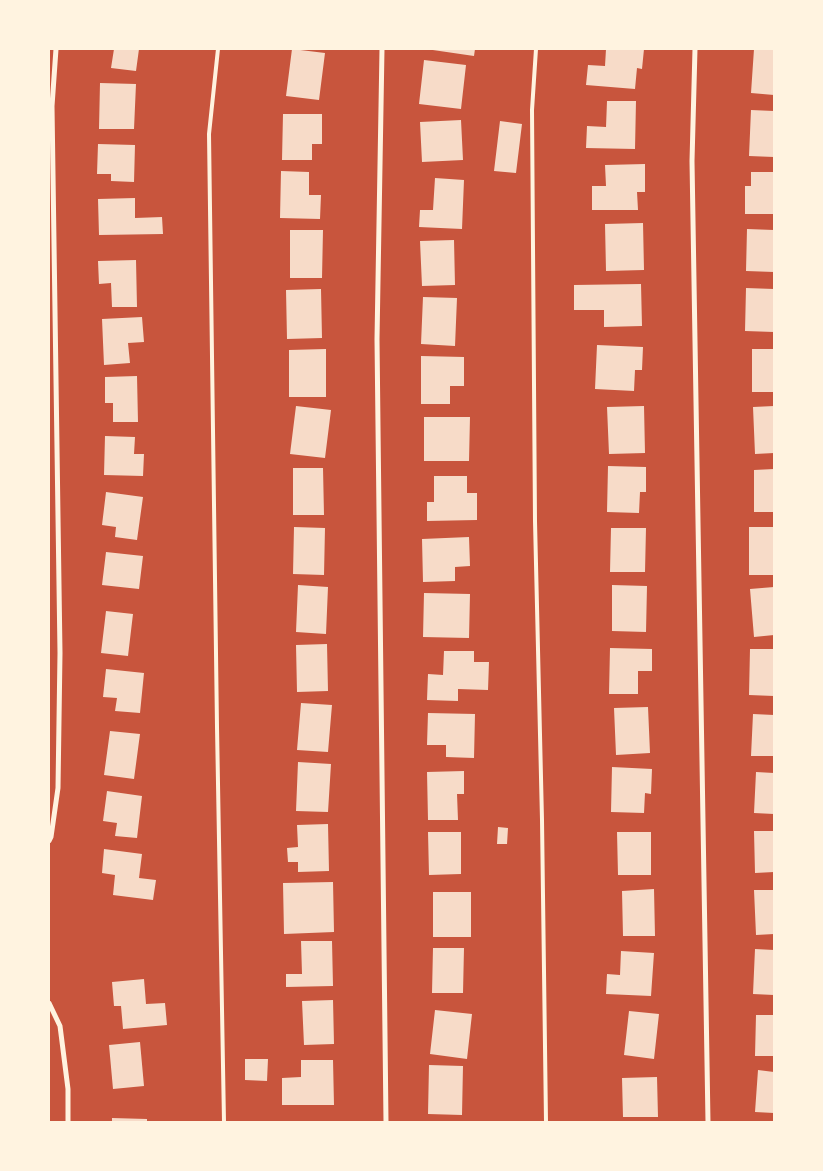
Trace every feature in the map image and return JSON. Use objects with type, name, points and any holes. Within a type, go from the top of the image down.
[{"type":"street","points":[[49,841],[58,788],[60,653],[52,106],[56,49]]},
{"type":"street","points":[[382,49],[377,339],[386,1122]]},
{"type":"street","points":[[695,49],[692,161],[708,1122]]},
{"type":"street","points":[[49,1004],[60,1026],[68,1089],[68,1122]]},
{"type":"lane","points":[[218,49],[210,134],[217,736],[224,1122]]},
{"type":"lane","points":[[536,49],[532,110],[534,521],[542,820],[546,1122]]},
{"type":"building","points":[[114,49],[139,49],[136,71],[111,68]]},
{"type":"building","points":[[292,49],[325,53],[319,100],[286,96]]},
{"type":"building","points":[[426,49],[475,49],[474,56]]},
{"type":"building","points":[[606,49],[644,49],[642,69],[637,68],[635,89],[586,85],[588,65],[605,66]]},
{"type":"building","points":[[754,49],[774,50],[774,95],[751,93]]},
{"type":"building","points":[[424,60],[466,65],[461,109],[419,104]]},
{"type":"building","points":[[100,83],[136,84],[134,129],[99,129]]},
{"type":"building","points":[[607,101],[636,101],[635,149],[586,148],[587,126],[606,127]]},
{"type":"building","points":[[751,110],[774,111],[774,157],[749,156]]},
{"type":"building","points":[[283,114],[322,114],[322,144],[312,144],[312,160],[282,160]]},
{"type":"building","points":[[461,120],[463,160],[422,162],[420,122]]},
{"type":"building","points":[[500,121],[522,124],[516,173],[494,171]]},
{"type":"building","points":[[98,144],[135,145],[134,182],[111,181],[111,174],[97,174]]},
{"type":"building","points":[[645,164],[645,192],[637,192],[638,210],[592,210],[592,186],[606,186],[605,165]]},
{"type":"building","points":[[281,171],[309,172],[309,195],[321,195],[320,219],[280,218]]},
{"type":"building","points":[[751,172],[774,172],[774,214],[745,214],[745,186],[751,186]]},
{"type":"building","points":[[435,178],[464,180],[462,229],[419,227],[420,210],[433,210]]},
{"type":"building","points":[[135,198],[135,218],[162,217],[163,234],[99,235],[98,199]]},
{"type":"building","points":[[643,223],[644,270],[606,271],[605,224]]},
{"type":"building","points":[[747,229],[774,230],[774,272],[746,271]]},
{"type":"building","points":[[290,230],[323,230],[322,278],[290,278]]},
{"type":"building","points":[[454,240],[455,285],[422,286],[420,241]]},
{"type":"building","points":[[136,260],[137,307],[112,307],[111,283],[99,284],[98,261]]},
{"type":"building","points":[[641,284],[642,326],[604,327],[604,310],[574,310],[574,285]]},
{"type":"building","points":[[746,288],[774,289],[774,332],[745,331]]},
{"type":"building","points":[[321,289],[322,338],[287,339],[286,290]]},
{"type":"building","points":[[423,297],[457,298],[455,346],[421,344]]},
{"type":"building","points":[[142,317],[144,342],[128,343],[130,363],[104,365],[102,319]]},
{"type":"building","points":[[597,345],[643,347],[642,370],[635,370],[634,391],[595,389]]},
{"type":"building","points":[[326,349],[326,397],[289,397],[289,350]]},
{"type":"building","points":[[752,349],[774,349],[774,392],[752,392]]},
{"type":"building","points":[[421,356],[464,357],[464,386],[450,386],[450,404],[421,404]]},
{"type":"building","points":[[137,376],[138,422],[113,422],[113,403],[105,403],[105,377]]},
{"type":"building","points":[[296,406],[331,410],[325,458],[290,454]]},
{"type":"building","points":[[644,406],[645,453],[609,454],[607,407]]},
{"type":"building","points":[[774,406],[774,453],[755,454],[753,407]]},
{"type":"building","points":[[424,417],[470,417],[469,461],[424,461]]},
{"type":"building","points":[[105,436],[135,437],[134,454],[144,454],[143,476],[104,475]]},
{"type":"building","points":[[608,466],[646,467],[646,492],[640,492],[639,513],[607,512]]},
{"type":"building","points":[[293,468],[323,468],[324,515],[293,515]]},
{"type":"building","points":[[774,469],[774,512],[754,512],[754,470]]},
{"type":"building","points":[[434,476],[467,476],[467,493],[477,493],[477,520],[427,521],[427,502],[434,502]]},
{"type":"building","points":[[106,492],[143,497],[137,540],[115,537],[116,527],[102,525]]},
{"type":"building","points":[[294,527],[325,528],[324,575],[293,574]]},
{"type":"building","points":[[749,527],[774,527],[774,575],[749,575]]},
{"type":"building","points":[[611,528],[646,528],[645,572],[610,572]]},
{"type":"building","points":[[469,537],[470,566],[455,567],[455,581],[423,582],[422,539]]},
{"type":"building","points":[[106,552],[143,556],[139,589],[102,585]]},
{"type":"building","points":[[298,585],[328,587],[326,634],[296,632]]},
{"type":"building","points":[[612,585],[647,586],[646,632],[612,631]]},
{"type":"building","points":[[774,587],[774,635],[754,637],[750,589]]},
{"type":"building","points":[[424,593],[470,594],[469,638],[423,637]]},
{"type":"building","points":[[106,611],[133,614],[128,656],[101,653]]},
{"type":"building","points":[[327,644],[328,691],[297,692],[296,645]]},
{"type":"building","points":[[610,648],[652,649],[652,671],[638,671],[638,694],[609,694]]},
{"type":"building","points":[[750,649],[774,649],[774,696],[749,695]]},
{"type":"building","points":[[444,651],[474,651],[474,662],[489,662],[488,690],[458,689],[458,701],[427,700],[428,674],[443,675]]},
{"type":"building","points":[[106,669],[144,673],[140,713],[115,711],[117,698],[103,697]]},
{"type":"building","points":[[301,703],[332,705],[328,752],[297,750]]},
{"type":"building","points":[[648,707],[650,753],[616,755],[614,708]]},
{"type":"building","points":[[428,713],[475,714],[474,758],[446,757],[446,745],[427,745]]},
{"type":"building","points":[[753,714],[774,715],[774,756],[751,756]]},
{"type":"building","points":[[110,731],[140,734],[134,779],[104,775]]},
{"type":"building","points":[[298,762],[331,764],[328,812],[296,811]]},
{"type":"building","points":[[612,767],[652,769],[651,794],[645,793],[644,813],[611,812]]},
{"type":"building","points":[[464,771],[464,794],[457,794],[458,820],[428,820],[427,772]]},
{"type":"building","points":[[756,772],[774,773],[774,814],[754,813]]},
{"type":"building","points":[[107,791],[142,796],[137,838],[115,836],[117,823],[103,821]]},
{"type":"building","points":[[328,824],[329,871],[298,872],[298,862],[288,862],[287,848],[298,847],[297,825]]},
{"type":"building","points":[[498,827],[508,828],[507,844],[497,844]]},
{"type":"building","points":[[754,831],[774,831],[774,872],[755,873]]},
{"type":"building","points":[[428,832],[461,832],[461,874],[429,875]]},
{"type":"building","points":[[617,832],[651,832],[651,875],[618,875]]},
{"type":"building","points":[[104,849],[142,854],[139,878],[156,880],[153,900],[113,895],[115,875],[102,873]]},
{"type":"building","points":[[333,882],[334,932],[284,934],[283,883]]},
{"type":"building","points":[[654,889],[655,936],[623,936],[622,891]]},
{"type":"building","points":[[754,890],[774,890],[774,934],[756,935]]},
{"type":"building","points":[[433,892],[471,892],[471,937],[433,937]]},
{"type":"building","points":[[301,941],[332,941],[333,986],[286,987],[286,974],[302,974]]},
{"type":"building","points":[[433,948],[464,948],[463,993],[432,993]]},
{"type":"building","points":[[755,949],[774,950],[774,995],[753,994]]},
{"type":"building","points":[[621,951],[654,953],[651,996],[606,994],[607,974],[620,975]]},
{"type":"building","points":[[144,979],[146,1004],[165,1003],[167,1025],[123,1029],[121,1006],[114,1006],[112,982]]},
{"type":"building","points":[[333,1000],[334,1044],[304,1045],[302,1001]]},
{"type":"building","points":[[435,1010],[472,1014],[467,1059],[430,1054]]},
{"type":"building","points":[[629,1011],[659,1014],[654,1059],[624,1055]]},
{"type":"building","points":[[756,1015],[774,1015],[774,1056],[755,1056]]},
{"type":"building","points":[[140,1042],[144,1086],[113,1089],[109,1045]]},
{"type":"building","points":[[245,1059],[268,1059],[267,1081],[245,1080]]},
{"type":"building","points":[[301,1060],[333,1060],[334,1105],[282,1105],[282,1078],[301,1077]]},
{"type":"building","points":[[429,1065],[463,1066],[462,1115],[428,1114]]},
{"type":"building","points":[[758,1070],[774,1072],[774,1113],[755,1112]]},
{"type":"building","points":[[657,1077],[658,1117],[623,1117],[622,1078]]},
{"type":"building","points":[[112,1118],[147,1119],[147,1122],[112,1122]]}]
